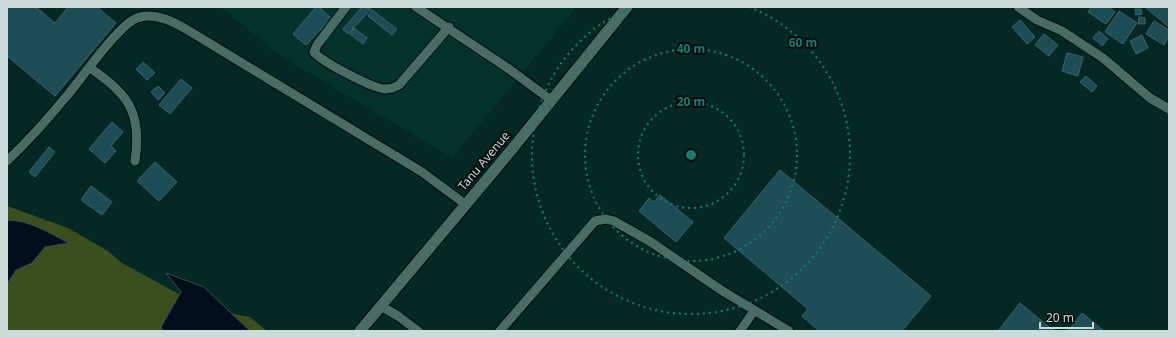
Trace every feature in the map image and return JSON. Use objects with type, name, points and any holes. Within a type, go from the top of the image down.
[{"type":"street","name":"Tanu Avenue","points":[[360,331],[627,7]]},
{"type":"lane","points":[[346,7],[317,45],[314,52],[326,62],[368,84],[384,89],[392,89],[399,85],[449,27]]},
{"type":"lane","points":[[416,7],[449,27],[509,68],[551,100]]},
{"type":"lane","points":[[1018,7],[1037,20],[1062,31],[1103,58],[1150,98],[1169,109]]},
{"type":"lane","points":[[7,161],[26,142],[120,31],[131,21],[145,17],[173,22],[409,164],[465,204]]},
{"type":"lane","points":[[90,68],[114,86],[133,110],[138,137],[135,160]]},
{"type":"lane","points":[[500,331],[595,221],[602,219],[614,221],[651,242],[754,311],[789,331]]},
{"type":"lane","points":[[381,306],[398,316],[418,331]]},
{"type":"lane","points":[[740,331],[754,311]]},
{"type":"shaded area","points":[[221,7],[577,7],[452,158],[279,55]]},
{"type":"shaded area","points":[[7,220],[24,222],[47,231],[69,243],[45,247],[32,263],[16,270],[7,284]]},
{"type":"shaded area","points":[[166,273],[204,287],[250,331],[163,331],[161,327],[181,292]]},
{"type":"green space","points":[[7,206],[68,228],[108,251],[122,263],[206,309],[250,317],[267,331],[7,331]]},
{"type":"building","points":[[7,7],[36,7],[55,23],[68,7],[97,7],[116,23],[55,96],[7,56]]},
{"type":"building","points":[[316,7],[319,7],[333,20],[322,31],[321,29],[306,45],[293,34]]},
{"type":"building","points":[[362,7],[371,9],[348,34],[343,29]]},
{"type":"building","points":[[1091,7],[1108,7],[1115,12],[1106,24],[1088,12]]},
{"type":"building","points":[[1145,7],[1169,7],[1169,27]]},
{"type":"building","points":[[1135,9],[1141,9],[1142,14],[1136,15]]},
{"type":"building","points":[[372,10],[397,29],[392,35],[368,16]]},
{"type":"building","points":[[1119,11],[1137,23],[1123,44],[1105,32]]},
{"type":"building","points":[[1139,17],[1145,18],[1145,24],[1138,24]]},
{"type":"building","points":[[1020,20],[1035,37],[1027,44],[1012,27]]},
{"type":"building","points":[[1154,21],[1169,30],[1169,36],[1164,45],[1146,34]]},
{"type":"building","points":[[354,28],[367,38],[363,44],[350,34]]},
{"type":"building","points":[[1099,31],[1108,39],[1102,46],[1093,38]]},
{"type":"building","points":[[1044,34],[1058,45],[1049,56],[1035,45]]},
{"type":"building","points":[[1142,35],[1148,48],[1136,54],[1130,41]]},
{"type":"building","points":[[1067,53],[1083,57],[1078,76],[1062,71]]},
{"type":"building","points":[[143,62],[155,73],[147,80],[136,69]]},
{"type":"building","points":[[1086,76],[1097,86],[1092,92],[1080,82]]},
{"type":"building","points":[[181,79],[192,88],[170,114],[159,105]]},
{"type":"building","points":[[158,86],[165,93],[158,100],[151,92]]},
{"type":"building","points":[[112,122],[123,132],[111,146],[116,151],[105,163],[89,149]]},
{"type":"building","points":[[49,147],[55,152],[35,177],[29,172]]},
{"type":"building","points":[[155,162],[177,182],[159,201],[137,181]]},
{"type":"building","points":[[780,170],[931,296],[902,331],[819,331],[802,316],[808,309],[724,238]]},
{"type":"building","points":[[91,186],[112,202],[102,215],[81,200]]},
{"type":"building","points":[[660,195],[693,222],[676,242],[639,211],[649,198],[654,202]]},
{"type":"building","points":[[1020,303],[1054,331],[998,331]]},
{"type":"building","points":[[1082,313],[1104,331],[1068,331]]}]
